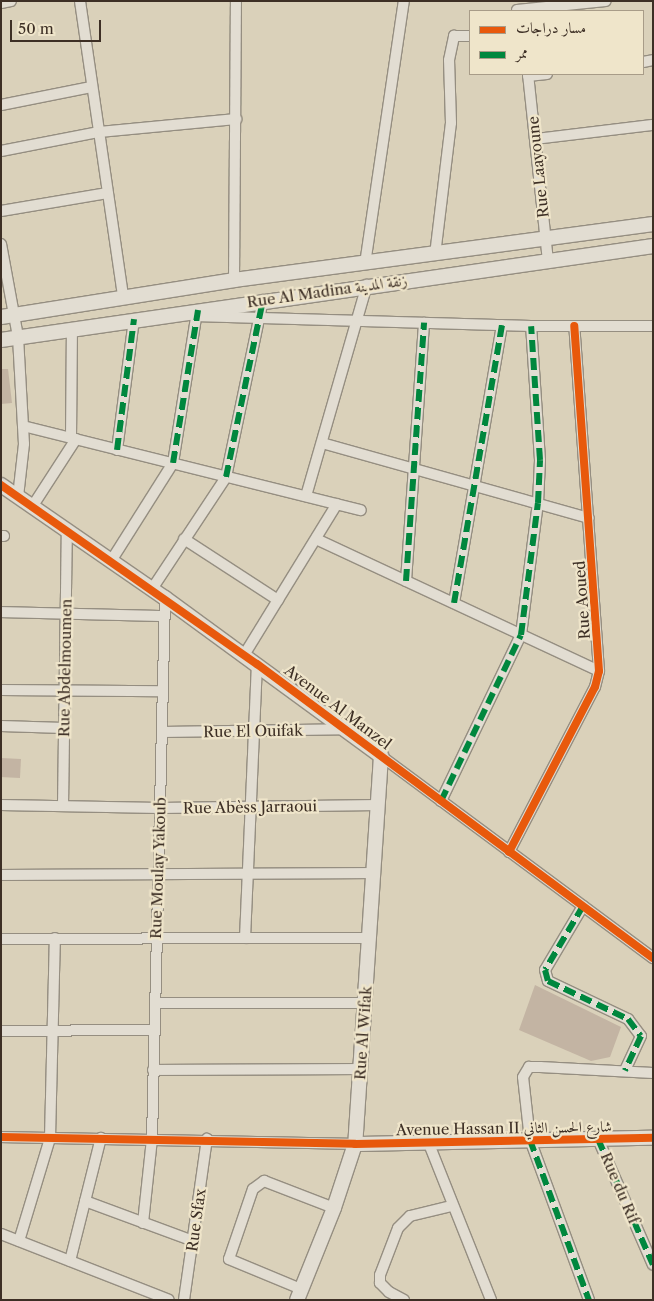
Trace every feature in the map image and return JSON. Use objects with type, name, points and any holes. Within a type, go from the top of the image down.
[{"type":"street","points":[[1,3],[10,1]]},
{"type":"street","points":[[80,1],[123,297]]},
{"type":"street","points":[[234,280],[236,1]]},
{"type":"street","points":[[365,264],[404,1]]},
{"type":"street","points":[[517,7],[606,1]]},
{"type":"street","points":[[435,255],[451,123],[449,60],[454,36],[469,36]]},
{"type":"street","name":"Rue Laayoune","points":[[528,75],[548,260]]},
{"type":"street","points":[[1,105],[91,87]]},
{"type":"street","points":[[1,151],[98,132],[236,119]]},
{"type":"street","points":[[535,139],[653,125]]},
{"type":"street","points":[[1,211],[107,194]]},
{"type":"street","name":"Rue Al Madina زنقة المدينة","points":[[8,316],[234,280],[435,255],[653,224]]},
{"type":"street","points":[[1,245],[8,316],[18,337],[23,426],[23,462],[18,497]]},
{"type":"street","name":"Rue Al Madina زنقة المدينة","points":[[1,340],[165,314],[197,313],[263,300],[653,246]]},
{"type":"street","points":[[306,496],[367,285]]},
{"type":"street","points":[[152,589],[226,476],[263,300]]},
{"type":"street","points":[[111,561],[173,463],[197,313],[259,320],[531,326],[653,326]]},
{"type":"street","points":[[117,450],[134,319]]},
{"type":"street","points":[[406,581],[424,323]]},
{"type":"street","points":[[454,604],[502,325]]},
{"type":"street","points":[[441,801],[521,635],[538,503],[540,460],[531,326]]},
{"type":"street","name":"Rue Aoued","points":[[510,852],[594,686],[599,671],[574,326]]},
{"type":"street","points":[[32,507],[73,439],[72,328]]},
{"type":"street","points":[[23,426],[361,510]]},
{"type":"street","points":[[322,443],[589,518]]},
{"type":"street","name":"Avenue Al Manzel","points":[[1,486],[244,654],[653,958]]},
{"type":"street","points":[[244,654],[337,504]]},
{"type":"street","name":"Rue Abdelmoumen","points":[[63,806],[67,530]]},
{"type":"street","points":[[184,539],[278,600]]},
{"type":"street","points":[[316,539],[599,671]]},
{"type":"street","name":"Rue Moulay Yakoub","points":[[143,1222],[152,1138],[165,598]]},
{"type":"street","points":[[1,612],[165,616]]},
{"type":"street","points":[[245,938],[257,664]]},
{"type":"street","points":[[1,690],[163,692]]},
{"type":"street","points":[[1,726],[64,728]]},
{"type":"street","name":"Rue El Ouifak","points":[[162,732],[344,729]]},
{"type":"street","name":"Rue Al Wifak","points":[[299,1294],[334,1208],[355,1144],[382,756]]},
{"type":"street","name":"Rue Abèss Jarraoui","points":[[1,805],[160,808],[378,805]]},
{"type":"street","points":[[1,875],[374,873]]},
{"type":"street","points":[[583,906],[545,970],[548,981],[628,1019],[641,1036],[625,1071]]},
{"type":"street","points":[[1,939],[157,937],[369,938]]},
{"type":"street","points":[[19,1241],[50,1138],[55,938]]},
{"type":"street","points":[[155,1003],[365,1003]]},
{"type":"street","points":[[1,1031],[154,1030]]},
{"type":"street","points":[[589,1300],[530,1140],[523,1077],[529,1067],[653,1073]]},
{"type":"street","points":[[153,1070],[360,1069]]},
{"type":"street","points":[[1,1137],[152,1138],[355,1144]]},
{"type":"street","points":[[70,1261],[101,1138]]},
{"type":"street","name":"Avenue Hassan II شارع الحسن الثاني","points":[[355,1144],[653,1138]]},
{"type":"street","name":"Rue du Rif","points":[[598,1139],[653,1265]]},
{"type":"street","name":"Rue Sfax","points":[[184,1300],[207,1140]]},
{"type":"street","points":[[429,1144],[451,1206],[490,1300]]},
{"type":"street","points":[[299,1294],[229,1259],[253,1189],[264,1181],[334,1208]]},
{"type":"street","points":[[85,1202],[193,1241]]},
{"type":"street","points":[[404,1300],[389,1292],[380,1283],[380,1275],[398,1228],[410,1216],[451,1206]]},
{"type":"street","points":[[1,1234],[168,1300]]},
{"type":"building","points":[[1,369],[8,369],[12,403],[1,404]]},
{"type":"building","points":[[1,758],[21,759],[20,778],[1,777]]},
{"type":"building","points":[[535,985],[621,1027],[610,1057],[591,1061],[519,1030]]},
{"type":"marked path","points":[[226,477],[263,300]]},
{"type":"marked path","points":[[173,463],[198,310]]},
{"type":"marked path","points":[[117,450],[134,319]]},
{"type":"marked path","points":[[406,581],[424,323]]},
{"type":"marked path","points":[[454,603],[502,325]]},
{"type":"marked path","points":[[441,801],[521,635],[538,503],[540,460],[531,326]]},
{"type":"marked path","points":[[583,906],[545,970],[548,981],[628,1019],[641,1036],[625,1071]]},
{"type":"marked path","points":[[598,1139],[653,1265]]},
{"type":"marked path","points":[[530,1140],[589,1300]]},
{"type":"cycle path","points":[[509,852],[595,687],[599,671],[574,326]]},
{"type":"cycle path","points":[[1,485],[257,664],[653,958]]},
{"type":"cycle path","points":[[1,1137],[355,1144],[653,1138]]}]
